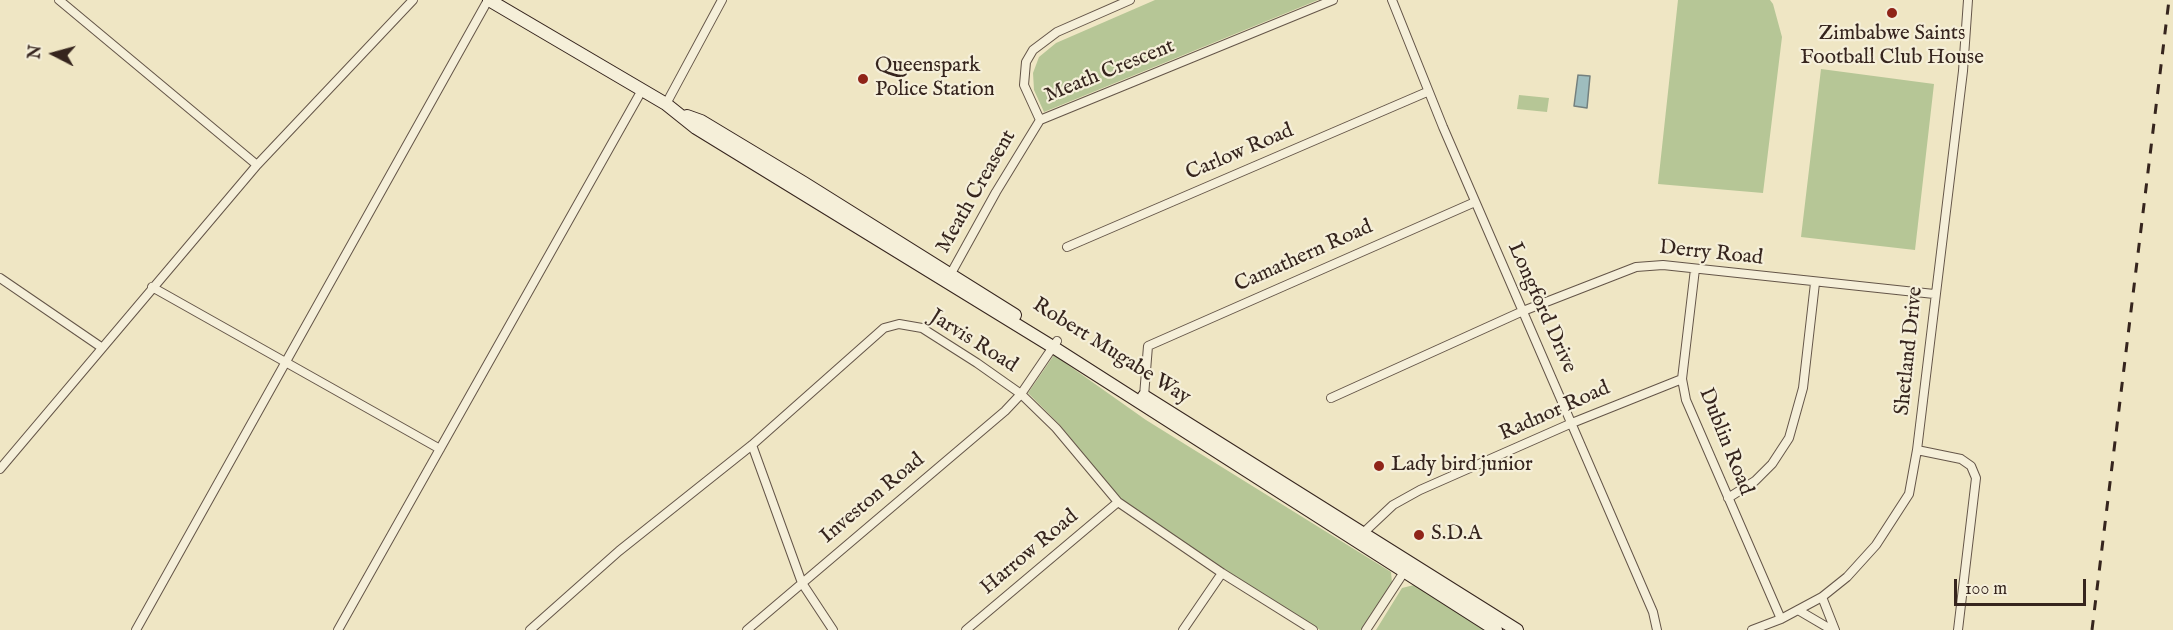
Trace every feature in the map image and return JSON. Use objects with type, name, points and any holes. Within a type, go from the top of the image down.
[{"type":"main road","name":"Robert Mugabe Way","points":[[489,0],[680,113],[700,120],[737,142],[948,279],[1144,396],[1407,568],[1496,630]]},
{"type":"main road","name":"Robert Mugabe Way","points":[[1055,344],[1359,537]]},
{"type":"main road","name":"Robert Mugabe Way","points":[[1407,568],[1517,630]]},
{"type":"street","points":[[59,0],[257,165]]},
{"type":"street","points":[[0,469],[257,165],[413,0]]},
{"type":"street","points":[[136,630],[489,0]]},
{"type":"street","points":[[666,104],[722,0]]},
{"type":"street","name":"Meath Crescent","points":[[1130,0],[1058,32],[1033,50],[1026,62],[1024,85],[1040,120],[1333,0]]},
{"type":"street","name":"Longford Drive","points":[[1392,0],[1428,92],[1653,612],[1657,630]]},
{"type":"street","name":"Shetland Drive","points":[[1752,630],[1781,619],[1822,597],[1847,577],[1876,545],[1904,504],[1917,450],[1962,71],[1968,0]]},
{"type":"street","points":[[338,630],[642,90]]},
{"type":"street","name":"Carlow Road","points":[[1067,248],[1428,92]]},
{"type":"street","name":"Meath Creasent","points":[[948,279],[1040,120]]},
{"type":"street","name":"Camathern Road","points":[[1144,396],[1148,346],[1475,202]]},
{"type":"street","name":"Derry Road","points":[[1331,398],[1523,311],[1636,267],[1663,265],[1934,294]]},
{"type":"street","name":"Dublin Road","points":[[1695,269],[1682,379],[1690,412],[1781,619]]},
{"type":"street","points":[[0,278],[101,347]]},
{"type":"street","points":[[1728,498],[1755,481],[1772,465],[1790,438],[1803,388],[1815,283]]},
{"type":"street","points":[[152,287],[440,449]]},
{"type":"street","name":"Jarvis Road","points":[[530,630],[619,551],[752,446],[884,328],[893,324],[909,324],[922,328],[1021,394],[1056,428],[1118,502],[1222,573],[1313,630]]},
{"type":"street","name":"Investon Road","points":[[747,630],[1005,411],[1021,394],[1055,344]]},
{"type":"street","name":"Radnor Road","points":[[1359,537],[1393,505],[1420,490],[1572,423],[1682,379]]},
{"type":"street","points":[[752,446],[802,583],[833,630]]},
{"type":"street","points":[[1917,450],[1961,459],[1971,466],[1976,478],[1958,630]]},
{"type":"street","name":"Harrow Road","points":[[966,630],[1118,502]]},
{"type":"street","points":[[1366,630],[1407,568]]},
{"type":"street","points":[[1183,630],[1222,573]]},
{"type":"street","points":[[1822,597],[1833,630]]},
{"type":"street","points":[[1798,610],[1833,630]]},
{"type":"green space","points":[[1155,0],[1318,0],[1044,112],[1034,90],[1033,73],[1039,57],[1056,43]]},
{"type":"green space","points":[[1678,0],[1770,0],[1773,4],[1782,37],[1763,193],[1658,184]]},
{"type":"green space","points":[[1821,69],[1934,84],[1915,250],[1801,237]]},
{"type":"green space","points":[[1519,95],[1549,98],[1547,112],[1517,109]]},
{"type":"green space","points":[[1054,355],[1146,420],[1391,572],[1392,583],[1361,630],[1320,630],[1149,521],[1120,499],[1060,425],[1028,393]]},
{"type":"green space","points":[[1414,585],[1485,630],[1376,630],[1402,588]]},
{"type":"water","points":[[1578,75],[1590,76],[1587,108],[1574,106]]},
{"type":"railway","points":[[2092,630],[2169,0]]},
{"type":"place","name":"Zimbabwe Saints Football Club House","points":[[1892,13]]},
{"type":"place","name":"Queenspark Police Station","points":[[863,79]]},
{"type":"place","name":"Lady bird junior","points":[[1379,466]]},
{"type":"place","name":"S.D.A","points":[[1419,535]]}]
